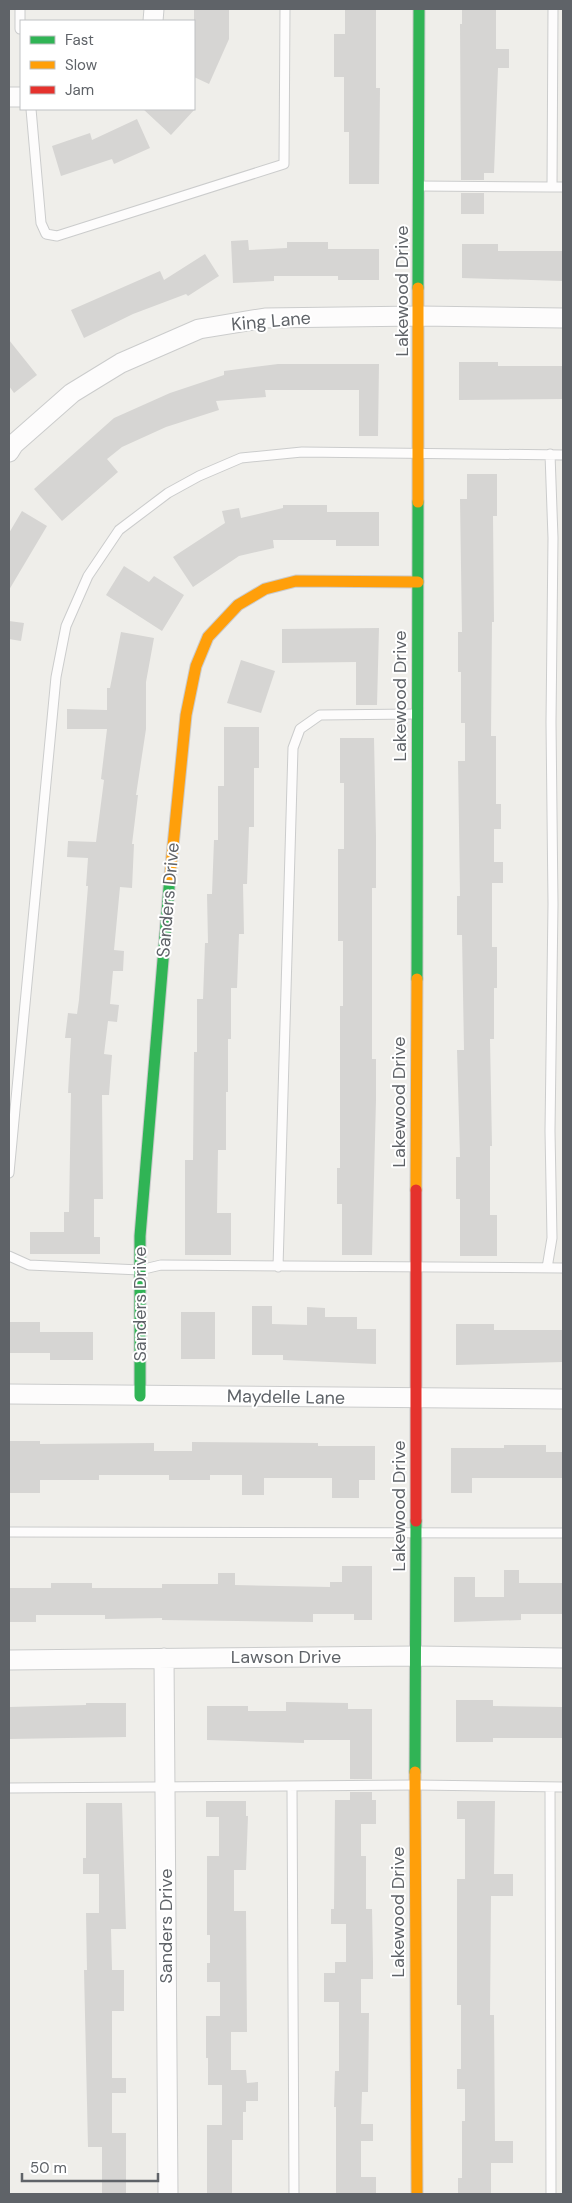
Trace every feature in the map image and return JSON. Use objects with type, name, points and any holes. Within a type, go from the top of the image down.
[{"type":"street","name":"Lakewood Drive","points":[[417,2194],[419,9]]},
{"type":"street","name":"King Lane","points":[[11,446],[80,388],[121,363],[199,329],[265,318],[419,316],[563,318]]},
{"type":"street","name":"Sanders Drive","points":[[140,1396],[141,1226],[172,853],[185,724],[196,666],[208,637],[238,605],[265,589],[296,581],[418,582]]},
{"type":"street","name":"Maydelle Lane","points":[[9,1394],[563,1399]]},
{"type":"street","name":"Lawson Drive","points":[[9,1660],[417,1656],[563,1658]]},
{"type":"street","name":"Sanders Drive","points":[[164,1658],[168,2194]]},
{"type":"lane","points":[[20,9],[20,29]]},
{"type":"lane","points":[[31,110],[41,223],[46,234],[57,236],[284,164],[285,9]]},
{"type":"lane","points":[[552,187],[553,9]]},
{"type":"lane","points":[[420,186],[563,187]]},
{"type":"lane","points":[[9,1173],[56,676],[66,626],[88,576],[119,530],[168,493],[199,476],[241,458],[302,452],[418,451],[563,455]]},
{"type":"lane","points":[[547,1268],[552,1238],[550,1131],[554,904],[551,722],[554,538],[550,454]]},
{"type":"lane","points":[[278,1267],[293,748],[300,729],[320,715],[418,714]]},
{"type":"lane","points":[[9,1256],[29,1265],[140,1270],[161,1265],[563,1268]]},
{"type":"lane","points":[[9,1532],[563,1533]]},
{"type":"lane","points":[[9,1788],[416,1785],[563,1787]]},
{"type":"lane","points":[[292,1787],[294,2194]]},
{"type":"lane","points":[[550,1787],[551,2194]]},
{"type":"building","points":[[194,9],[229,9],[229,39],[209,84],[195,77]]},
{"type":"building","points":[[345,9],[376,9],[376,88],[380,88],[379,184],[349,184],[349,132],[344,132],[344,77],[334,77],[334,34],[345,34]]},
{"type":"building","points":[[462,9],[496,9],[496,49],[509,49],[509,68],[498,68],[494,173],[484,173],[484,180],[461,180],[460,24],[462,24]]},
{"type":"building","points":[[144,110],[194,110],[171,135]]},
{"type":"building","points":[[137,119],[150,148],[114,164],[112,159],[61,176],[52,146],[90,133],[92,140]]},
{"type":"building","points":[[461,193],[484,193],[484,214],[461,214]]},
{"type":"building","points":[[248,240],[249,250],[287,248],[287,242],[328,242],[328,249],[379,249],[379,280],[338,280],[338,276],[274,276],[274,281],[233,283],[231,241]]},
{"type":"building","points":[[462,244],[498,244],[498,251],[563,251],[563,281],[462,278]]},
{"type":"building","points":[[205,254],[219,276],[188,296],[186,294],[133,314],[84,338],[71,310],[160,271],[164,280]]},
{"type":"building","points":[[9,340],[37,375],[14,393],[9,386]]},
{"type":"building","points":[[459,362],[498,362],[498,366],[563,366],[563,399],[459,400]]},
{"type":"building","points":[[278,364],[379,364],[378,436],[359,436],[359,390],[265,390],[266,397],[216,401],[219,410],[166,427],[122,447],[107,459],[118,472],[62,521],[34,489],[114,418],[170,393],[224,375],[224,371]]},
{"type":"building","points":[[467,474],[497,474],[497,516],[493,516],[494,622],[492,622],[491,736],[496,736],[496,804],[501,804],[501,829],[494,829],[494,862],[503,862],[503,883],[492,883],[492,947],[497,947],[497,988],[494,988],[494,1039],[490,1039],[492,1146],[490,1146],[490,1215],[497,1215],[497,1256],[460,1256],[460,1199],[456,1199],[456,1157],[460,1157],[457,1050],[464,1050],[462,935],[457,935],[457,896],[460,896],[458,761],[465,761],[465,723],[461,723],[461,672],[458,672],[458,632],[462,632],[460,499],[467,499]]},
{"type":"building","points":[[283,505],[327,505],[327,512],[379,512],[379,546],[336,546],[336,540],[273,540],[274,548],[239,556],[193,587],[173,557],[225,523],[222,511],[239,508],[241,518],[283,508]]},
{"type":"building","points":[[22,511],[47,526],[9,590],[9,533]]},
{"type":"building","points":[[124,566],[149,582],[154,576],[184,595],[162,631],[106,595]]},
{"type":"building","points":[[9,621],[24,623],[21,641],[9,639]]},
{"type":"building","points":[[379,628],[377,705],[356,705],[356,662],[282,663],[282,629]]},
{"type":"building","points":[[121,632],[154,638],[146,682],[146,729],[136,795],[138,795],[132,844],[134,844],[132,888],[120,887],[114,950],[124,951],[123,971],[113,971],[110,1004],[119,1005],[117,1022],[108,1021],[104,1054],[112,1055],[109,1095],[102,1095],[103,1199],[94,1199],[94,1237],[100,1237],[100,1254],[30,1254],[30,1232],[64,1232],[64,1212],[69,1212],[71,1093],[68,1093],[71,1038],[65,1038],[68,1013],[77,1014],[79,1000],[88,886],[86,886],[88,858],[67,857],[68,841],[96,842],[104,780],[101,779],[107,729],[67,729],[67,709],[107,710],[107,688],[110,688]]},
{"type":"building","points":[[241,660],[275,671],[261,713],[227,703]]},
{"type":"building","points":[[224,727],[259,727],[259,768],[254,768],[254,827],[249,827],[247,884],[243,884],[244,934],[239,934],[237,988],[231,988],[231,1039],[228,1039],[228,1092],[226,1092],[226,1150],[218,1150],[217,1213],[231,1213],[231,1255],[185,1255],[185,1160],[193,1160],[194,1052],[197,1052],[197,999],[203,999],[205,943],[208,943],[207,894],[212,894],[214,840],[218,840],[218,786],[224,786]]},
{"type":"building","points":[[340,738],[374,738],[376,888],[372,888],[372,1059],[376,1059],[376,1100],[372,1255],[342,1255],[342,1204],[337,1204],[337,1168],[340,1168],[340,1006],[343,1006],[343,941],[338,941],[338,849],[344,849],[344,783],[340,783]]},
{"type":"building","points":[[252,1306],[272,1306],[272,1324],[307,1325],[307,1307],[325,1308],[325,1317],[357,1317],[357,1329],[376,1329],[376,1364],[283,1360],[283,1355],[252,1355]]},
{"type":"building","points":[[181,1312],[215,1312],[215,1359],[181,1359]]},
{"type":"building","points":[[9,1322],[40,1322],[40,1332],[93,1332],[93,1360],[50,1360],[50,1353],[9,1353]]},
{"type":"building","points":[[456,1324],[494,1324],[494,1330],[563,1330],[563,1362],[456,1365]]},
{"type":"building","points":[[9,1441],[40,1441],[40,1444],[154,1443],[154,1451],[192,1451],[192,1442],[318,1443],[318,1446],[375,1446],[375,1480],[359,1480],[359,1498],[332,1498],[332,1478],[264,1478],[264,1495],[242,1495],[242,1475],[210,1475],[210,1480],[169,1480],[169,1475],[99,1475],[99,1480],[40,1480],[40,1493],[9,1493]]},
{"type":"building","points":[[504,1445],[546,1445],[546,1452],[563,1452],[563,1478],[472,1478],[472,1493],[451,1493],[451,1448],[504,1448]]},
{"type":"building","points":[[342,1566],[372,1566],[372,1620],[354,1620],[354,1614],[313,1614],[313,1622],[162,1620],[162,1618],[105,1619],[105,1615],[36,1615],[36,1622],[9,1622],[9,1588],[51,1588],[51,1583],[92,1583],[92,1588],[162,1588],[162,1584],[218,1584],[218,1573],[235,1573],[235,1585],[330,1587],[330,1582],[342,1582]]},
{"type":"building","points":[[504,1570],[519,1570],[519,1583],[563,1583],[563,1614],[521,1614],[521,1620],[454,1622],[454,1577],[475,1577],[475,1597],[504,1597]]},
{"type":"building","points":[[456,1700],[493,1700],[493,1706],[563,1707],[563,1738],[493,1738],[493,1742],[456,1742]]},
{"type":"building","points":[[286,1702],[348,1703],[348,1709],[372,1709],[372,1779],[350,1779],[350,1740],[304,1740],[304,1743],[207,1740],[207,1706],[248,1706],[248,1711],[286,1711]]},
{"type":"building","points":[[86,1703],[126,1703],[126,1737],[9,1739],[9,1707],[86,1705]]},
{"type":"building","points":[[350,1792],[372,1792],[372,1800],[376,1800],[376,1824],[361,1824],[361,1856],[366,1856],[366,1909],[372,1909],[373,1979],[361,1979],[361,2013],[369,2013],[368,2092],[362,2092],[361,2124],[373,2124],[373,2141],[361,2141],[361,2177],[376,2177],[376,2194],[336,2193],[336,2107],[334,2107],[335,2071],[339,2071],[339,2002],[324,2002],[324,1973],[335,1973],[335,1962],[346,1962],[346,1924],[331,1924],[331,1909],[334,1909],[335,1800],[350,1800]]},
{"type":"building","points":[[206,1801],[246,1801],[246,1816],[248,1816],[246,1870],[234,1870],[234,1911],[246,1911],[247,2032],[231,2032],[231,2070],[246,2070],[247,2083],[258,2082],[258,2101],[246,2101],[246,2112],[243,2112],[243,2140],[232,2140],[232,2194],[207,2194],[207,2125],[222,2125],[222,2085],[208,2085],[208,2058],[206,2058],[206,2016],[220,2016],[220,1982],[207,1982],[207,1963],[210,1963],[210,1935],[207,1935],[207,1856],[219,1856],[219,1817],[206,1817]]},
{"type":"building","points":[[457,1801],[495,1801],[494,1874],[513,1874],[513,1896],[491,1896],[490,2015],[494,2015],[495,2141],[513,2141],[513,2163],[491,2163],[491,2194],[458,2194],[458,2178],[462,2178],[462,2121],[465,2121],[465,2089],[457,2089],[457,2069],[461,2069],[461,2005],[457,2005],[457,1879],[465,1879],[465,1819],[457,1819]]},
{"type":"building","points":[[86,1803],[122,1803],[126,1929],[111,1929],[112,1970],[124,1970],[124,2011],[112,2011],[112,2078],[126,2078],[126,2093],[112,2093],[112,2133],[126,2133],[126,2194],[102,2194],[102,2147],[88,2147],[84,1970],[87,1970],[86,1913],[99,1913],[99,1874],[83,1874],[83,1858],[86,1858]]},
{"type":"traffic: fast","points":[[418,288],[419,9]]},
{"type":"traffic: fast","points":[[417,979],[418,502]]},
{"type":"traffic: fast","points":[[140,1396],[140,1236],[170,876]]},
{"type":"traffic: fast","points":[[415,1772],[416,1521]]},
{"type":"traffic: slow","points":[[418,288],[418,502]]},
{"type":"traffic: slow","points":[[170,876],[186,715],[196,666],[208,637],[238,605],[265,589],[296,581],[418,582]]},
{"type":"traffic: slow","points":[[416,1190],[417,979]]},
{"type":"traffic: slow","points":[[415,1772],[417,2194]]},
{"type":"traffic: jam","points":[[416,1190],[416,1521]]}]
